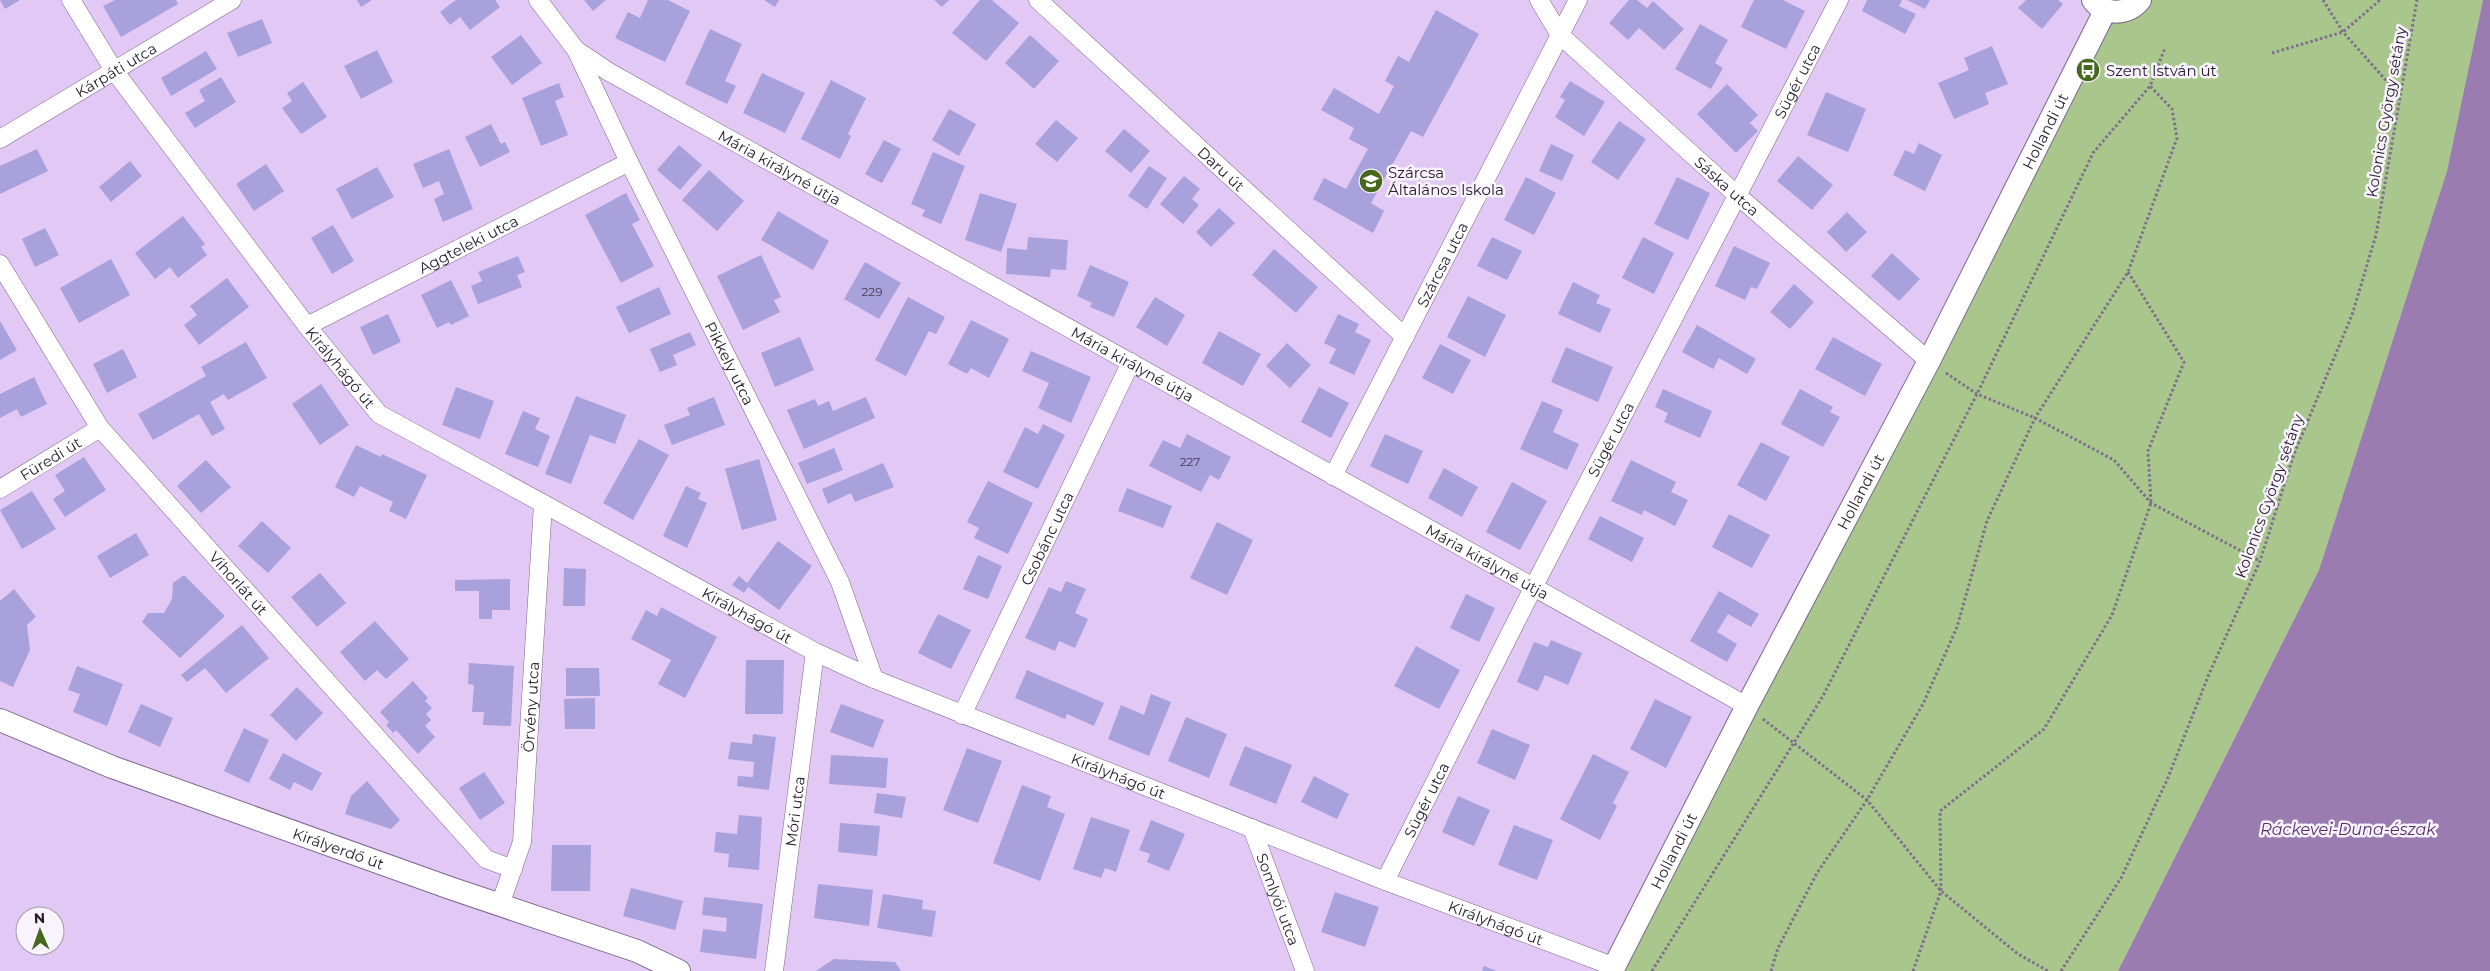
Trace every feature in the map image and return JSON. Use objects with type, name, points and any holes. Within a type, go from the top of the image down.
[{"type":"street","name":"Királyhágó út","points":[[71,0],[114,72],[307,326],[379,414],[815,652],[874,680],[1614,969]]},
{"type":"street","name":"Kárpáti utca","points":[[0,139],[232,0]]},
{"type":"street","name":"Mária királyné útja","points":[[538,0],[576,50],[609,72],[1747,706]]},
{"type":"street","name":"Daru út","points":[[1038,0],[1405,337]]},
{"type":"street","name":"Sáska utca","points":[[1540,0],[1560,35],[1738,196],[1929,361]]},
{"type":"street","name":"Szárcsa utca","points":[[1333,476],[1578,0]]},
{"type":"street","name":"Sügér utca","points":[[1385,881],[1534,586],[1839,0]]},
{"type":"street","name":"Hollandi út","points":[[1614,969],[1747,706],[1929,361],[2099,5],[2118,12],[2127,10],[2136,5],[2140,0]]},
{"type":"street","name":"Pikkely utca","points":[[576,50],[629,162],[840,582],[874,680]]},
{"type":"street","name":"Aggteleki utca","points":[[307,326],[629,162]]},
{"type":"street","name":"Vihorlát út","points":[[0,264],[100,428],[486,859],[513,869]]},
{"type":"street","name":"Csobánc utca","points":[[962,715],[1131,362]]},
{"type":"street","name":"Füredi út","points":[[0,489],[100,428]]},
{"type":"street","name":"Örvény utca","points":[[500,905],[522,842],[543,504]]},
{"type":"street","name":"Móri utca","points":[[774,971],[815,652]]},
{"type":"street","name":"Királyerdő út","points":[[0,720],[112,767],[500,905],[637,951],[679,971]]},
{"type":"street","name":"Somlyói utca","points":[[1252,828],[1305,971]]},
{"type":"path","points":[[2324,0],[2343,32],[2399,95]]},
{"type":"path","points":[[2272,53],[2343,32],[2380,0]]},
{"type":"path","name":"Kolonics György sétány","points":[[2061,971],[2121,878],[2167,780],[2209,674],[2260,561],[2294,454],[2352,314],[2376,235],[2417,0]]},
{"type":"path","points":[[1652,971],[1823,696],[1977,394],[2093,153],[2150,86],[2165,48]]},
{"type":"path","points":[[1771,971],[1778,948],[1817,873],[1867,800],[1923,704],[1957,627],[1987,521],[2035,418],[2128,272],[2177,138],[2172,110],[2150,86]]},
{"type":"path","points":[[1914,971],[1941,891],[1940,811],[2044,729],[2112,615],[2151,503],[2148,451],[2184,362],[2128,272]]},
{"type":"path","points":[[1929,361],[1977,394],[2035,418],[2114,460],[2151,503],[2260,561]]},
{"type":"path","points":[[1747,706],[1867,800],[1941,891],[2018,954],[2048,971]]},
{"type":"green space","points":[[2107,0],[2483,0],[2447,171],[2319,570],[2118,971],[1612,971]]},
{"type":"water","name":"Ráckevei-Duna-észak","points":[[2483,0],[2490,0],[2490,971],[2118,971],[2319,570],[2447,171]]},
{"type":"building","points":[[0,0],[20,0],[5,9]]},
{"type":"building","points":[[115,0],[176,0],[178,4],[121,37],[103,6]]},
{"type":"building","points":[[357,0],[372,0],[361,7]]},
{"type":"building","points":[[456,0],[495,0],[500,7],[470,30],[460,17],[450,25],[440,12]]},
{"type":"building","points":[[584,0],[606,0],[593,11]]},
{"type":"building","points":[[648,0],[668,0],[690,11],[665,62],[615,38],[628,12],[640,18]]},
{"type":"building","points":[[764,0],[779,0],[775,7]]},
{"type":"building","points":[[934,0],[949,0],[942,7]]},
{"type":"building","points":[[980,0],[992,0],[1019,23],[986,61],[952,33]]},
{"type":"building","points":[[1629,0],[1637,0],[1647,8],[1653,1],[1684,29],[1664,50],[1639,28],[1628,40],[1609,23]]},
{"type":"building","points":[[1754,0],[1783,0],[1805,11],[1786,49],[1741,27]]},
{"type":"building","points":[[1867,0],[1902,0],[1899,6],[1916,14],[1905,34],[1862,11]]},
{"type":"building","points":[[1907,0],[1930,0],[1925,9]]},
{"type":"building","points":[[2026,0],[2058,0],[2063,4],[2042,29],[2018,8]]},
{"type":"building","points":[[1436,10],[1479,34],[1423,137],[1411,131],[1371,203],[1384,211],[1373,233],[1313,199],[1324,178],[1346,189],[1368,149],[1349,139],[1354,128],[1321,110],[1334,88],[1379,114],[1394,86],[1385,81],[1398,56],[1409,62]]},
{"type":"building","points":[[262,19],[272,43],[238,57],[227,33]]},
{"type":"building","points":[[1700,24],[1728,40],[1715,63],[1723,68],[1711,89],[1675,69]]},
{"type":"building","points":[[710,29],[742,44],[725,81],[736,86],[727,104],[685,84]]},
{"type":"building","points":[[521,35],[542,63],[512,85],[491,57]]},
{"type":"building","points":[[1030,35],[1059,61],[1034,89],[1005,63]]},
{"type":"building","points":[[1992,46],[2008,84],[1985,93],[1989,104],[1954,119],[1938,83],[1969,70],[1964,58]]},
{"type":"building","points":[[377,50],[393,82],[361,99],[344,66]]},
{"type":"building","points":[[206,51],[217,69],[171,96],[161,78]]},
{"type":"building","points":[[762,73],[805,93],[785,133],[743,113]]},
{"type":"building","points":[[221,77],[236,102],[195,128],[185,113],[205,101],[199,90]]},
{"type":"building","points":[[831,80],[866,98],[848,134],[851,136],[840,159],[801,139]]},
{"type":"building","points":[[1570,81],[1605,102],[1584,136],[1555,117],[1565,100],[1560,97]]},
{"type":"building","points":[[303,82],[327,117],[301,134],[282,108],[292,101],[287,93]]},
{"type":"building","points":[[559,83],[564,97],[555,101],[568,135],[541,146],[522,98]]},
{"type":"building","points":[[1727,84],[1758,115],[1750,123],[1758,131],[1736,153],[1697,114]]},
{"type":"building","points":[[1826,92],[1866,109],[1848,152],[1807,135]]},
{"type":"building","points":[[949,109],[976,124],[959,156],[932,140]]},
{"type":"building","points":[[1056,120],[1078,138],[1057,162],[1035,144]]},
{"type":"building","points":[[1619,121],[1646,139],[1618,180],[1591,162]]},
{"type":"building","points":[[491,124],[501,144],[505,142],[510,152],[480,167],[465,137]]},
{"type":"building","points":[[1124,129],[1150,151],[1131,173],[1105,151]]},
{"type":"building","points":[[884,140],[901,149],[882,183],[865,174]]},
{"type":"building","points":[[1919,143],[1942,155],[1925,191],[1893,175],[1905,150],[1914,154]]},
{"type":"building","points":[[1551,144],[1574,155],[1562,181],[1539,171]]},
{"type":"building","points":[[679,145],[702,165],[680,190],[657,170]]},
{"type":"building","points":[[37,149],[48,171],[0,194],[0,166]]},
{"type":"building","points":[[449,149],[473,209],[443,222],[434,199],[444,194],[439,181],[423,188],[413,164]]},
{"type":"building","points":[[933,152],[965,166],[941,224],[922,216],[925,210],[911,204]]},
{"type":"building","points":[[1798,156],[1833,185],[1812,210],[1777,181]]},
{"type":"building","points":[[130,161],[142,176],[111,202],[99,187]]},
{"type":"building","points":[[266,164],[284,191],[254,211],[236,184]]},
{"type":"building","points":[[1149,166],[1167,178],[1147,209],[1128,196]]},
{"type":"building","points":[[377,167],[394,197],[352,219],[336,189]]},
{"type":"building","points":[[709,170],[744,201],[717,231],[682,200]]},
{"type":"building","points":[[1184,176],[1200,189],[1192,199],[1199,205],[1183,224],[1160,204]]},
{"type":"building","points":[[1526,177],[1556,193],[1534,235],[1504,220]]},
{"type":"building","points":[[1677,177],[1710,193],[1688,240],[1654,224]]},
{"type":"building","points":[[626,193],[640,220],[632,224],[654,266],[621,283],[585,215]]},
{"type":"building","points":[[980,193],[1017,204],[1001,252],[965,240]]},
{"type":"building","points":[[1219,208],[1235,223],[1211,247],[1196,232]]},
{"type":"building","points":[[778,211],[829,241],[813,270],[761,240]]},
{"type":"building","points":[[1847,212],[1867,232],[1846,252],[1827,232]]},
{"type":"building","points":[[183,216],[205,244],[201,247],[207,255],[178,278],[170,267],[155,279],[135,253]]},
{"type":"building","points":[[333,225],[354,261],[332,274],[311,238]]},
{"type":"building","points":[[45,228],[59,255],[35,267],[22,239]]},
{"type":"building","points":[[1028,237],[1068,240],[1066,270],[1051,269],[1050,277],[1006,274],[1007,248],[1027,250]]},
{"type":"building","points":[[1492,237],[1522,251],[1507,280],[1477,266]]},
{"type":"building","points":[[1643,237],[1674,253],[1654,294],[1622,278]]},
{"type":"building","points":[[1734,246],[1770,263],[1757,289],[1751,287],[1745,300],[1715,286]]},
{"type":"building","points":[[1274,249],[1318,287],[1296,313],[1252,275]]},
{"type":"building","points":[[1892,253],[1920,279],[1899,301],[1871,276]]},
{"type":"building","points":[[761,255],[781,297],[774,300],[780,312],[743,330],[717,276]]},
{"type":"building","points":[[518,256],[525,272],[517,275],[522,287],[478,304],[471,286],[482,281],[478,272]]},
{"type":"building","points":[[111,259],[130,295],[79,323],[60,288]]},
{"type":"building","points":[[865,262],[901,283],[879,319],[844,299]]},
{"type":"building","points":[[1090,265],[1129,282],[1114,317],[1090,307],[1092,303],[1077,296]]},
{"type":"building","points":[[227,278],[249,307],[199,345],[184,325],[197,315],[190,306]]},
{"type":"building","points":[[451,280],[469,316],[451,325],[449,322],[437,328],[421,295]]},
{"type":"building","points":[[1573,282],[1600,295],[1596,303],[1611,309],[1600,333],[1558,314]]},
{"type":"building","points":[[1794,284],[1814,302],[1790,329],[1770,312]]},
{"type":"building","points":[[659,287],[671,314],[629,333],[616,307]]},
{"type":"building","points":[[1468,296],[1506,315],[1485,357],[1447,337]]},
{"type":"building","points":[[908,297],[945,317],[936,334],[929,331],[906,376],[875,360]]},
{"type":"building","points":[[1155,297],[1185,315],[1167,346],[1136,327]]},
{"type":"building","points":[[388,314],[401,342],[373,355],[360,327]]},
{"type":"building","points":[[1338,314],[1359,324],[1355,332],[1371,340],[1354,375],[1329,363],[1336,349],[1324,343]]},
{"type":"building","points":[[971,320],[1009,339],[989,378],[971,368],[967,374],[948,364]]},
{"type":"building","points":[[0,321],[17,350],[0,360]]},
{"type":"building","points":[[1697,325],[1756,359],[1747,374],[1719,358],[1713,369],[1682,352]]},
{"type":"building","points":[[1219,331],[1261,354],[1243,386],[1202,363]]},
{"type":"building","points":[[690,332],[696,345],[673,355],[677,365],[660,372],[650,349]]},
{"type":"building","points":[[800,337],[814,370],[775,387],[761,353]]},
{"type":"building","points":[[1833,337],[1882,364],[1865,396],[1815,369]]},
{"type":"building","points":[[246,342],[267,378],[228,400],[224,394],[210,402],[225,429],[212,436],[199,414],[153,440],[138,414],[206,376],[201,367]]},
{"type":"building","points":[[1287,343],[1311,365],[1290,388],[1266,366]]},
{"type":"building","points":[[1440,344],[1471,360],[1453,394],[1422,378]]},
{"type":"building","points":[[1566,347],[1613,367],[1598,402],[1551,382]]},
{"type":"building","points":[[123,349],[137,377],[107,393],[93,364]]},
{"type":"building","points":[[1031,351],[1091,377],[1071,423],[1038,408],[1049,383],[1022,371]]},
{"type":"building","points":[[34,377],[47,404],[21,417],[17,409],[0,418],[0,394]]},
{"type":"building","points":[[321,384],[349,425],[320,445],[292,404]]},
{"type":"building","points":[[456,387],[494,401],[480,439],[442,425]]},
{"type":"building","points":[[1319,387],[1349,403],[1331,438],[1301,422]]},
{"type":"building","points":[[1663,389],[1712,411],[1700,438],[1664,422],[1668,413],[1655,407]]},
{"type":"building","points":[[1800,389],[1833,407],[1830,412],[1840,417],[1823,447],[1781,424]]},
{"type":"building","points":[[576,396],[626,415],[615,444],[590,435],[571,484],[545,474]]},
{"type":"building","points":[[714,397],[725,425],[672,445],[664,425],[690,415],[687,408]]},
{"type":"building","points":[[866,397],[875,418],[804,449],[787,410],[815,399],[818,406],[829,401],[833,411]]},
{"type":"building","points":[[1542,401],[1563,410],[1553,432],[1579,444],[1567,470],[1520,449]]},
{"type":"building","points":[[523,411],[540,418],[535,429],[550,436],[538,467],[505,454]]},
{"type":"building","points":[[1043,424],[1065,435],[1038,489],[1003,472],[1025,427],[1038,434]]},
{"type":"building","points":[[1187,434],[1231,457],[1219,480],[1210,475],[1201,492],[1149,466],[1163,440],[1180,448]]},
{"type":"building","points":[[1385,434],[1423,451],[1408,484],[1370,466]]},
{"type":"building","points":[[639,439],[669,455],[633,520],[603,503]]},
{"type":"building","points":[[1761,442],[1790,457],[1766,501],[1737,485]]},
{"type":"building","points":[[356,445],[381,457],[382,454],[427,475],[406,519],[389,511],[393,502],[360,486],[354,497],[335,487]]},
{"type":"building","points":[[834,448],[843,470],[807,484],[798,463]]},
{"type":"building","points":[[84,457],[106,490],[65,517],[53,499],[65,491],[55,475]]},
{"type":"building","points":[[759,459],[777,520],[742,530],[725,469]]},
{"type":"building","points":[[206,460],[231,487],[201,513],[177,486]]},
{"type":"building","points":[[1631,460],[1676,482],[1671,492],[1688,500],[1675,526],[1644,510],[1642,515],[1611,501]]},
{"type":"building","points":[[883,463],[894,487],[855,502],[851,493],[828,504],[822,489]]},
{"type":"building","points":[[1444,468],[1478,487],[1462,517],[1428,498]]},
{"type":"building","points":[[988,481],[1033,503],[1008,554],[974,538],[979,528],[967,522]]},
{"type":"building","points":[[1512,482],[1547,501],[1520,550],[1486,532]]},
{"type":"building","points":[[686,486],[701,493],[698,499],[707,503],[687,548],[663,536]]},
{"type":"building","points":[[1127,488],[1172,506],[1163,528],[1118,511]]},
{"type":"building","points":[[32,491],[56,529],[22,549],[0,510]]},
{"type":"building","points":[[1729,514],[1770,535],[1752,568],[1712,547]]},
{"type":"building","points":[[1600,516],[1644,538],[1632,562],[1588,539]]},
{"type":"building","points":[[262,521],[291,548],[268,573],[238,546]]},
{"type":"building","points":[[1217,522],[1253,540],[1227,595],[1190,578]]},
{"type":"building","points":[[136,533],[149,555],[110,578],[97,556]]},
{"type":"building","points":[[778,541],[812,566],[779,610],[748,587],[744,593],[732,585],[739,576],[747,583]]},
{"type":"building","points":[[978,555],[1002,566],[988,599],[963,589]]},
{"type":"building","points":[[564,568],[586,569],[585,606],[563,606]]},
{"type":"building","points":[[320,573],[346,603],[317,627],[291,597]]},
{"type":"building","points":[[184,575],[225,616],[180,658],[142,622],[148,613],[164,613],[172,599],[173,583]]},
{"type":"building","points":[[510,579],[510,610],[492,610],[492,619],[479,619],[479,591],[455,591],[455,580]]},
{"type":"building","points":[[1066,581],[1086,589],[1075,613],[1088,619],[1075,648],[1059,641],[1055,651],[1025,638],[1049,587],[1061,592]]},
{"type":"building","points":[[14,589],[36,617],[27,625],[30,650],[13,687],[0,681],[0,601]]},
{"type":"building","points":[[1719,591],[1759,614],[1751,627],[1728,614],[1717,632],[1737,644],[1727,662],[1690,641]]},
{"type":"building","points":[[1466,594],[1495,608],[1479,642],[1450,628]]},
{"type":"building","points":[[661,607],[717,637],[685,698],[658,684],[671,660],[631,639],[646,610],[657,616]]},
{"type":"building","points":[[938,614],[971,630],[951,669],[918,653]]},
{"type":"building","points":[[375,621],[409,659],[386,679],[377,670],[365,681],[340,652]]},
{"type":"building","points":[[242,625],[269,658],[226,693],[205,668],[187,682],[181,675]]},
{"type":"building","points":[[1551,640],[1582,653],[1568,685],[1545,675],[1538,691],[1517,682],[1534,642],[1548,647]]},
{"type":"building","points":[[1416,646],[1460,670],[1439,709],[1394,686]]},
{"type":"building","points":[[746,660],[784,660],[783,714],[745,714]]},
{"type":"building","points":[[469,663],[514,666],[511,726],[483,725],[484,712],[472,712],[474,685],[468,684]]},
{"type":"building","points":[[77,666],[123,684],[107,726],[73,712],[80,694],[68,690]]},
{"type":"building","points":[[566,668],[599,668],[600,696],[566,696]]},
{"type":"building","points":[[1027,670],[1104,703],[1094,726],[1067,714],[1065,719],[1015,698]]},
{"type":"building","points":[[413,681],[428,698],[425,701],[432,708],[426,714],[431,720],[425,726],[435,737],[418,754],[396,730],[393,733],[386,725],[389,722],[380,712]]},
{"type":"building","points":[[297,687],[323,713],[296,741],[270,715]]},
{"type":"building","points":[[1151,694],[1171,702],[1149,756],[1108,739],[1121,705],[1144,715]]},
{"type":"building","points":[[595,698],[595,729],[565,729],[564,699]]},
{"type":"building","points":[[1655,699],[1692,717],[1666,768],[1630,749]]},
{"type":"building","points":[[141,704],[173,718],[160,747],[128,732]]},
{"type":"building","points":[[841,704],[884,720],[873,748],[830,732]]},
{"type":"building","points":[[1186,717],[1227,734],[1209,778],[1168,761]]},
{"type":"building","points":[[244,728],[269,740],[249,783],[224,771]]},
{"type":"building","points":[[1492,729],[1530,745],[1515,780],[1477,763]]},
{"type":"building","points":[[753,734],[776,737],[769,790],[737,786],[738,776],[753,777],[754,762],[728,759],[731,742],[752,744]]},
{"type":"building","points":[[1245,746],[1292,765],[1276,804],[1229,785]]},
{"type":"building","points":[[967,748],[1002,761],[978,823],[943,810]]},
{"type":"building","points":[[283,753],[322,773],[312,791],[294,782],[290,790],[269,779]]},
{"type":"building","points":[[1593,754],[1629,772],[1613,803],[1617,806],[1600,840],[1560,819]]},
{"type":"building","points":[[831,755],[888,758],[886,788],[829,784]]},
{"type":"building","points":[[484,772],[505,803],[480,820],[459,788]]},
{"type":"building","points":[[1314,776],[1349,794],[1337,819],[1301,802]]},
{"type":"building","points":[[367,781],[400,820],[391,829],[345,814],[351,796]]},
{"type":"building","points":[[1022,785],[1051,796],[1047,807],[1065,814],[1040,881],[993,863]]},
{"type":"building","points":[[877,793],[906,797],[902,818],[874,813]]},
{"type":"building","points":[[1458,796],[1490,810],[1474,846],[1442,832]]},
{"type":"building","points":[[739,815],[762,817],[759,870],[728,867],[729,854],[714,852],[716,832],[737,834]]},
{"type":"building","points":[[1091,817],[1130,830],[1116,872],[1105,868],[1101,878],[1073,869]]},
{"type":"building","points":[[1151,820],[1185,834],[1169,871],[1147,862],[1150,854],[1139,850]]},
{"type":"building","points":[[840,823],[880,826],[877,856],[838,852]]},
{"type":"building","points":[[1514,825],[1553,840],[1537,880],[1498,865]]},
{"type":"building","points":[[552,845],[591,845],[590,891],[551,891]]},
{"type":"building","points":[[818,884],[873,890],[869,926],[814,918]]},
{"type":"building","points":[[631,888],[683,901],[675,930],[623,916]]},
{"type":"building","points":[[1335,892],[1379,907],[1365,947],[1321,932]]},
{"type":"building","points":[[883,894],[923,900],[922,909],[936,911],[932,937],[877,928]]},
{"type":"building","points":[[704,897],[763,904],[756,959],[700,952],[703,929],[726,932],[727,918],[702,915]]},
{"type":"building","points":[[834,959],[895,962],[901,971],[816,971]]},
{"type":"building","points":[[1484,966],[1497,971],[1482,971]]},
{"type":"place","name":"Szent István út","points":[[2088,70]]},
{"type":"place","name":"Szárcsa Általános Iskola","points":[[1371,181]]}]
